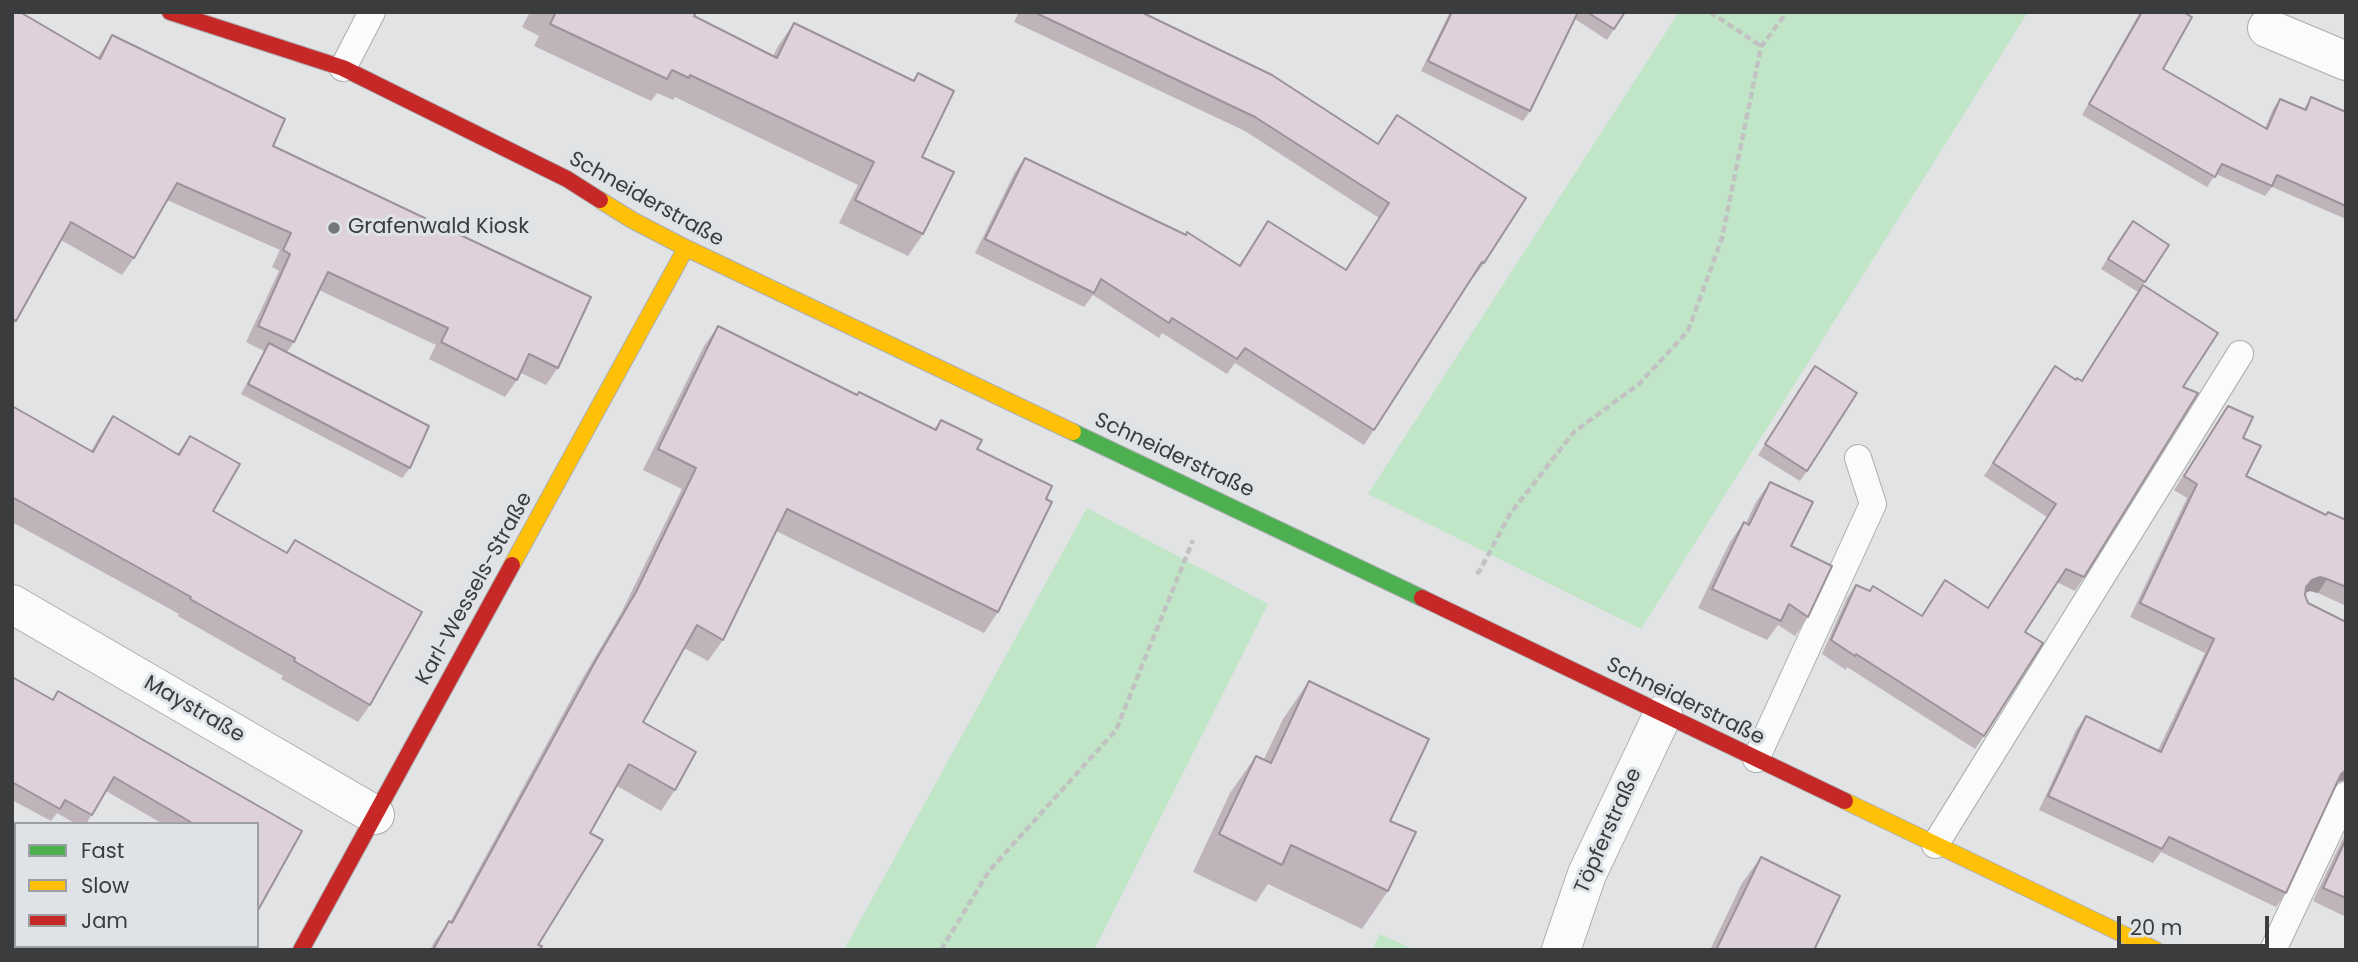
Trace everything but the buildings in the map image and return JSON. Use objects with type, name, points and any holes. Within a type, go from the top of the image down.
[{"type":"street","name":"Schneiderstraße","points":[[175,13],[343,68],[567,179],[632,220],[686,248],[2156,950]]},
{"type":"street","points":[[2267,28],[2346,61]]},
{"type":"street","name":"Karl-Wessels-Straße","points":[[301,950],[686,248]]},
{"type":"street","name":"Maystraße","points":[[12,604],[375,815]]},
{"type":"street","name":"Töpferstraße","points":[[1561,950],[1587,874],[1663,714]]},
{"type":"lane","points":[[343,68],[372,12]]},
{"type":"lane","points":[[1935,845],[2240,354]]},
{"type":"lane","points":[[1756,759],[1873,504],[1858,458]]},
{"type":"lane","points":[[2273,950],[2346,795]]},
{"type":"path","points":[[1710,12],[1761,47]]},
{"type":"path","points":[[1415,596],[1479,572],[1510,514],[1574,432],[1639,384],[1688,331],[1722,238],[1761,47],[1787,12]]},
{"type":"path","points":[[941,950],[989,871],[1116,730],[1210,497]]},
{"type":"green space","points":[[1679,12],[2028,12],[1641,629],[1368,494]]},
{"type":"green space","points":[[1087,508],[1268,604],[1094,950],[844,950]]},
{"type":"green space","points":[[1380,934],[1415,950],[1372,950]]},
{"type":"traffic: fast","points":[[1073,432],[1422,598]]},
{"type":"traffic: slow","points":[[600,200],[686,248],[1073,432]]},
{"type":"traffic: slow","points":[[512,565],[686,248]]},
{"type":"traffic: slow","points":[[1845,801],[2156,950]]},
{"type":"traffic: jam","points":[[170,12],[343,68],[567,179],[600,200]]},
{"type":"traffic: jam","points":[[301,950],[512,565]]},
{"type":"traffic: jam","points":[[1422,598],[1845,801]]},
{"type":"place","name":"Grafenwald Kiosk","points":[[334,228]]}]
